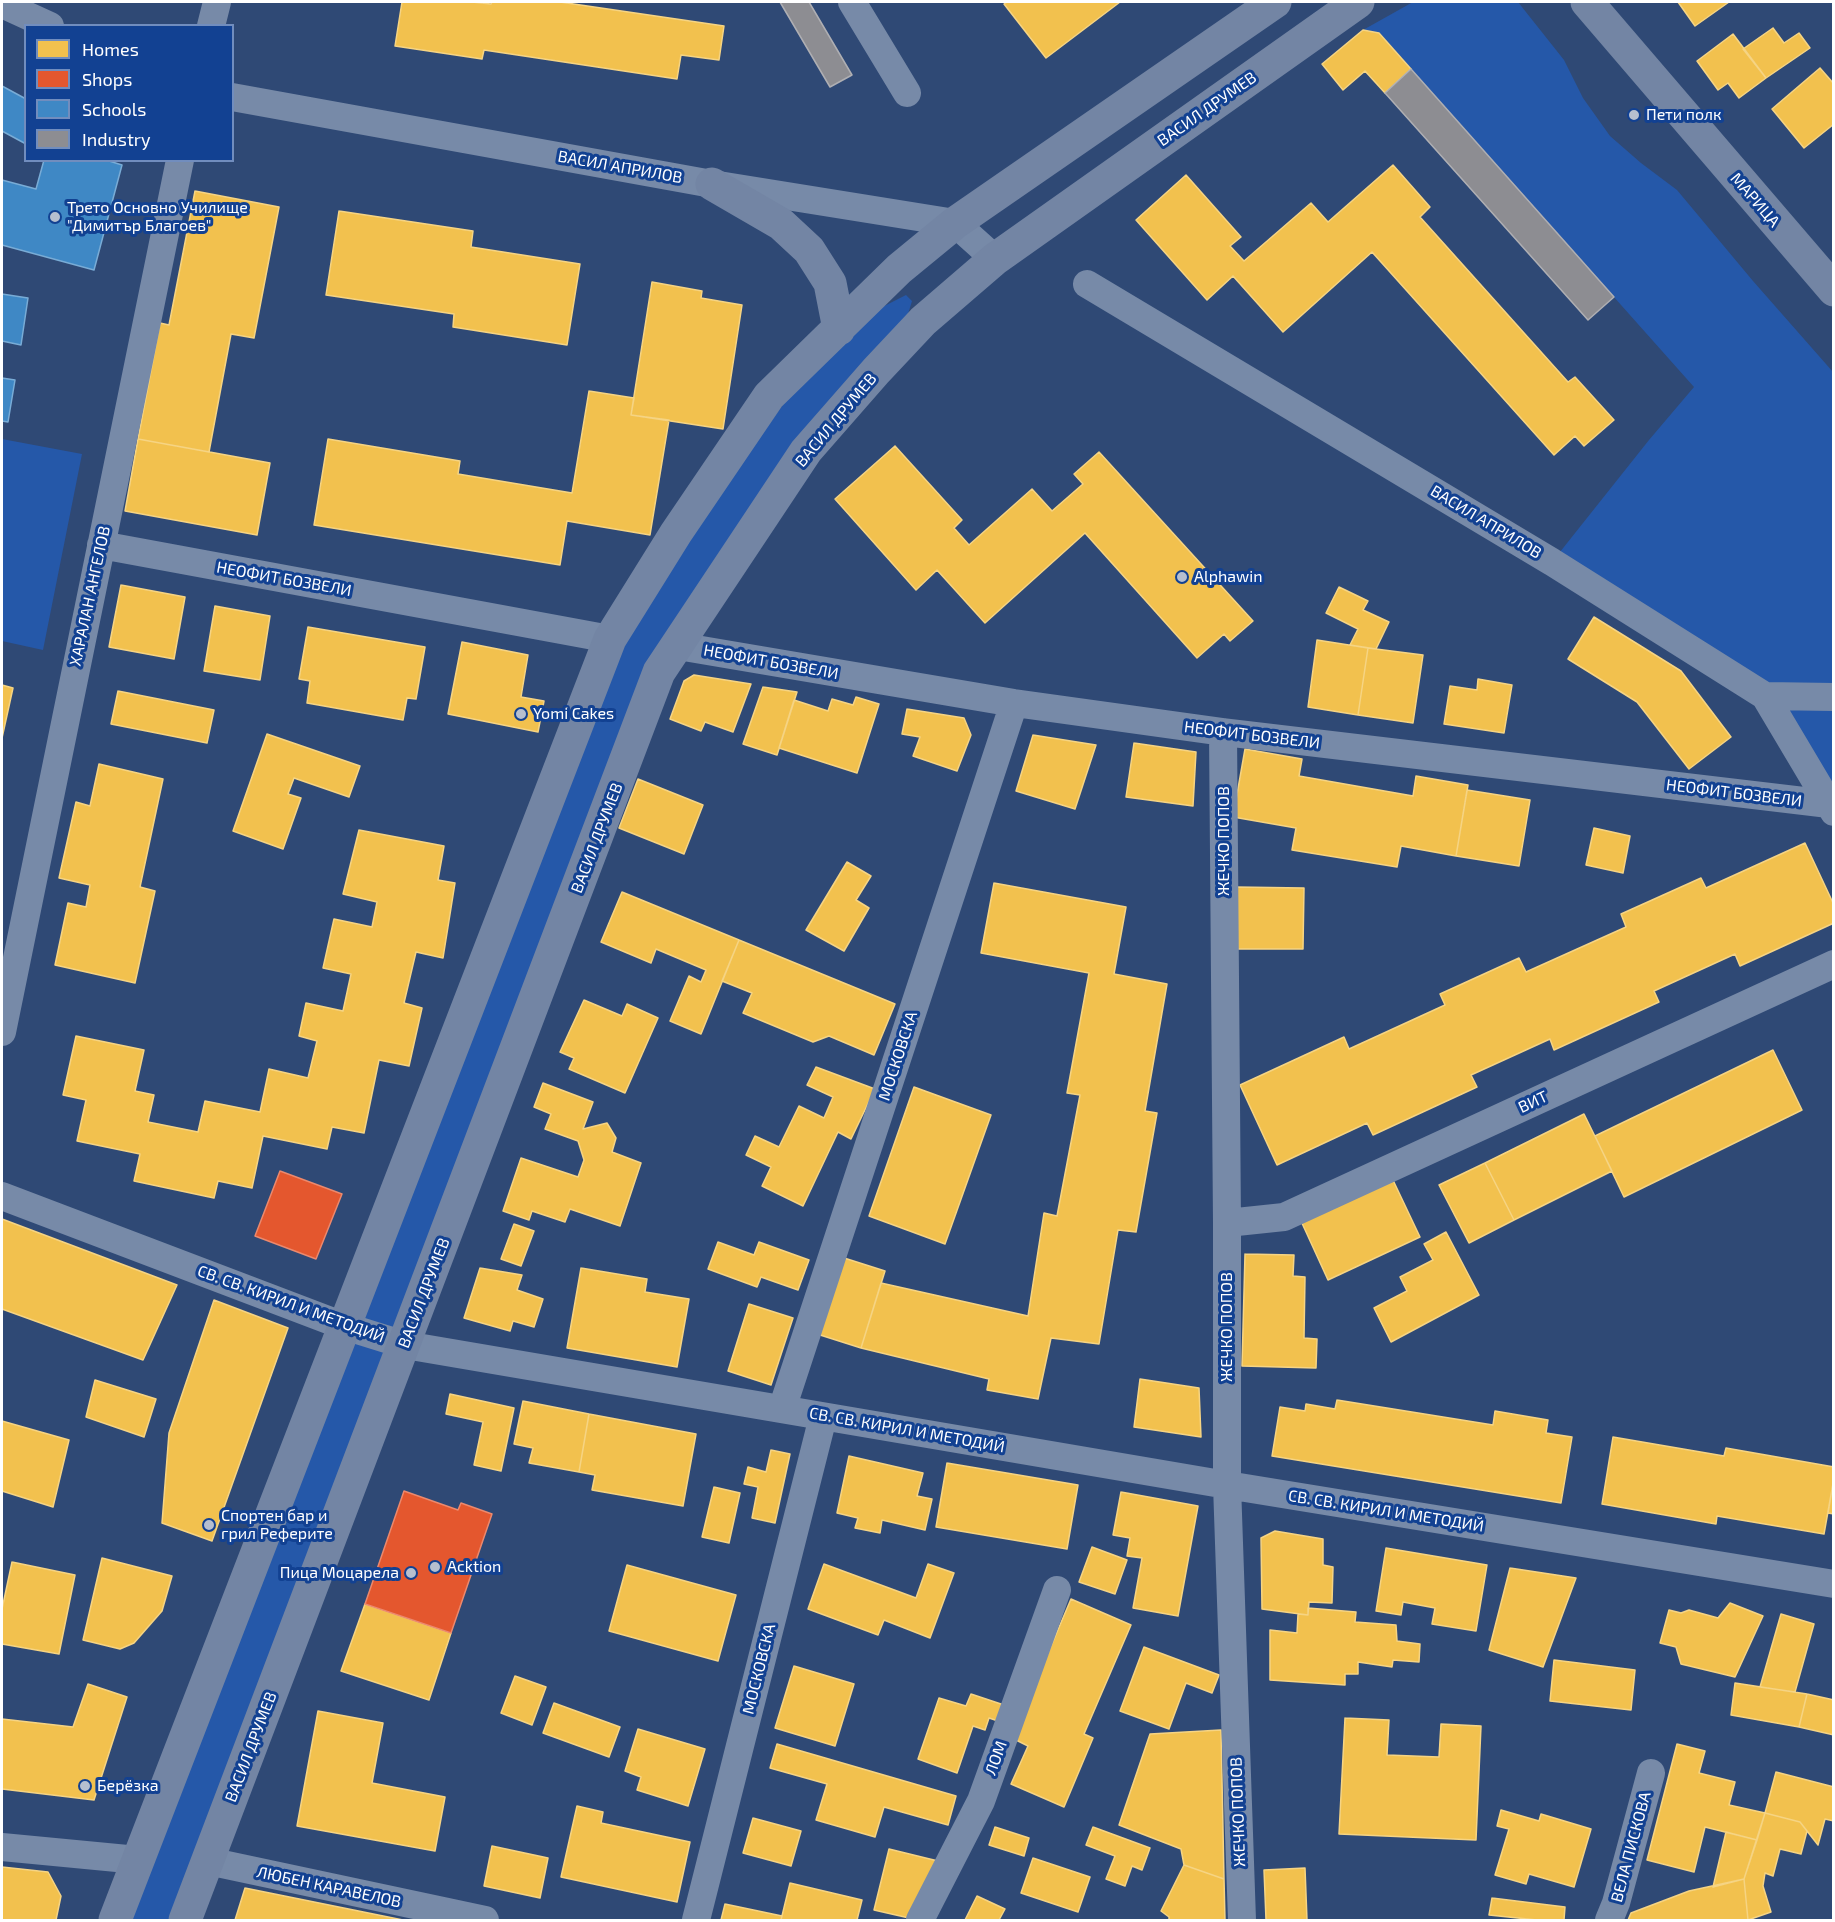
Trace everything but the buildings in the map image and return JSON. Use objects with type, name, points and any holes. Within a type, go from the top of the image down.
[{"type":"street","points":[[212,24],[217,2]]},
{"type":"street","points":[[852,2],[907,93]]},
{"type":"street","points":[[115,1920],[610,639],[676,533],[769,396],[899,269],[955,223],[1275,2]]},
{"type":"street","name":"ВАСИЛ ДРУМЕВ","points":[[185,1920],[659,672],[806,451],[923,321],[995,259],[1359,2]]},
{"type":"street","points":[[1587,2],[1677,110]]},
{"type":"street","points":[[1609,2],[1677,110]]},
{"type":"street","points":[[2,4],[46,24]]},
{"type":"street","name":"ВАСИЛ АПРИЛОВ","points":[[234,97],[712,184],[955,223]]},
{"type":"street","name":"МАРИЦА","points":[[1677,110],[1833,290]]},
{"type":"street","name":"ХАРАЛАН АНГЕЛОВ","points":[[2,1032],[180,162]]},
{"type":"street","points":[[712,184],[781,224],[809,250],[830,283],[839,329]]},
{"type":"street","points":[[955,223],[995,259]]},
{"type":"street","name":"ВАСИЛ АПРИЛОВ","points":[[1087,284],[1552,562],[1765,696],[1831,808]]},
{"type":"street","name":"НЕОФИТ БОЗВЕЛИ","points":[[100,545],[610,639]]},
{"type":"street","name":"НЕОФИТ БОЗВЕЛИ","points":[[678,646],[1014,703],[1223,732],[1831,808]]},
{"type":"street","points":[[1765,696],[1833,697]]},
{"type":"street","name":"МОСКОВСКА","points":[[782,1408],[1014,703]]},
{"type":"street","name":"ЖЕЧКО ПОПОВ","points":[[1223,732],[1227,1485],[1242,1920]]},
{"type":"street","name":"ВИТ","points":[[1227,1222],[1284,1217],[1833,964]]},
{"type":"street","name":"СВ. СВ. КИРИЛ И МЕТОДИЙ","points":[[2,1196],[344,1326],[405,1345],[1227,1485],[1833,1584]]},
{"type":"street","name":"МОСКОВСКА","points":[[696,1920],[823,1417]]},
{"type":"street","name":"ЛОМ","points":[[920,1920],[981,1801],[1057,1590]]},
{"type":"street","name":"ВЕЛА ПИСКОВА","points":[[1610,1920],[1651,1773]]},
{"type":"street","points":[[2,1847],[138,1860]]},
{"type":"street","name":"ЛЮБЕН КАРАВЕЛОВ","points":[[208,1861],[485,1920]]},
{"type":"shaded area","points":[[1413,2],[1518,2],[1564,60],[1583,98],[1610,136],[1677,190],[1833,372],[1833,812],[1765,696],[1552,562],[1694,387],[1379,33],[1363,30]]},
{"type":"shaded area","points":[[906,295],[912,301],[908,314],[678,646],[185,1920],[115,1920],[610,639],[839,329]]},
{"type":"shaded area","points":[[2,439],[82,454],[43,650],[2,641]]},
{"type":"place","name":"Пети полк","points":[[1634,115]]},
{"type":"place","name":"Трето Основно Училище \"Димитър Благоев\"","points":[[55,217]]},
{"type":"place","name":"Alphawin","points":[[1182,577]]},
{"type":"place","name":"Yomi Cakes","points":[[521,714]]},
{"type":"place","name":"Спортен бар и грил Реферите","points":[[209,1525]]},
{"type":"place","name":"Acktion","points":[[435,1567]]},
{"type":"place","name":"Пица Моцарела","points":[[411,1573]]},
{"type":"place","name":"Берёзка","points":[[85,1786]]}]
